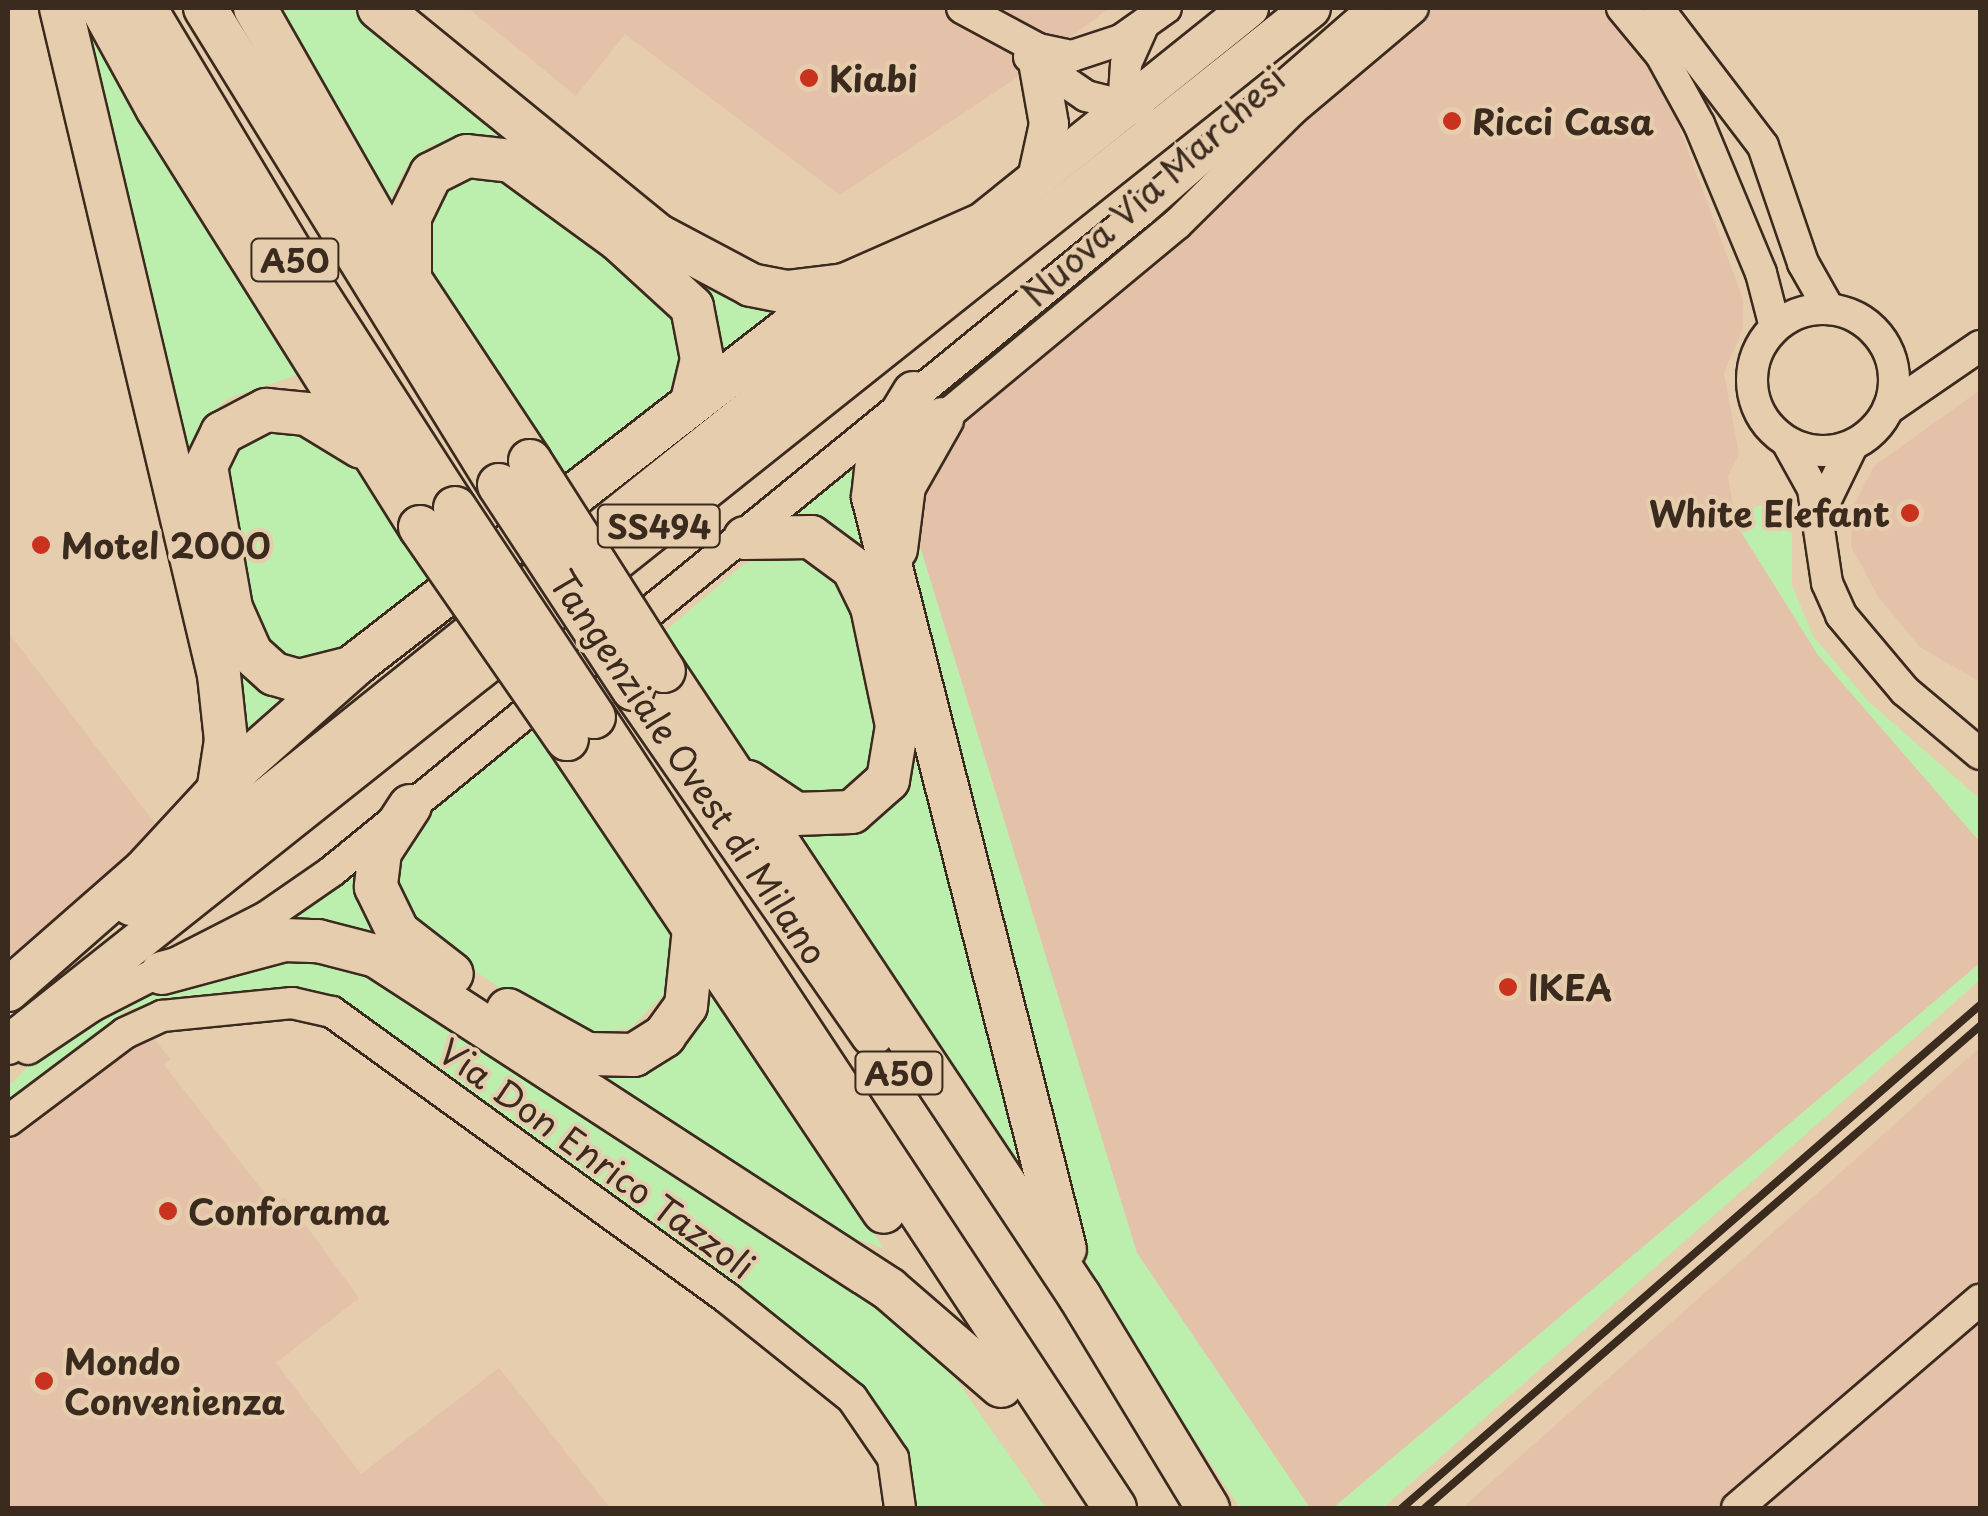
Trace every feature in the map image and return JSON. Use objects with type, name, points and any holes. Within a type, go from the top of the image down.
[{"type":"highway","points":[[61,8],[219,675],[226,740],[217,794]]},
{"type":"highway","points":[[102,8],[426,513],[580,728],[694,929],[1001,1386],[1095,1505]]},
{"type":"highway","name":"A50","points":[[144,8],[304,274],[426,513]]},
{"type":"highway","name":"Tangenziale Ovest di Milano","points":[[205,8],[649,680],[1169,1454]]},
{"type":"highway","points":[[255,8],[411,281],[514,473]]},
{"type":"highway","points":[[379,8],[692,257],[769,290],[845,285]]},
{"type":"highway","points":[[411,281],[410,217],[424,182],[467,156],[512,161],[619,240],[692,307],[702,359],[692,401]]},
{"type":"highway","points":[[8,990],[144,871],[217,794],[356,664],[845,285],[990,221]]},
{"type":"highway","points":[[928,406],[878,452],[872,478],[1042,1176],[1080,1297]]},
{"type":"highway","points":[[356,664],[299,681],[274,674],[251,653],[231,608],[207,458],[239,420],[290,410],[320,419],[367,452],[426,513]]},
{"type":"highway","points":[[649,680],[772,803],[814,818],[860,808],[888,780],[896,754],[894,693],[872,607],[853,568],[811,537],[745,538]]},
{"type":"highway","name":"Tangenziale Ovest di Milano","points":[[580,728],[1095,1505]]},
{"type":"highway","points":[[726,760],[1080,1297],[1204,1508]]},
{"type":"highway","points":[[410,806],[375,867],[378,896],[391,923],[458,978],[588,1054],[634,1055],[677,1022],[692,986],[694,929]]},
{"type":"highway","points":[[162,973],[284,940],[318,941],[376,956],[898,1295],[1001,1386]]},
{"type":"main road","name":"SS494","points":[[8,1004],[990,221],[1123,107],[1249,8]]},
{"type":"main road","name":"SS494","points":[[8,1045],[1311,8]]},
{"type":"main road","points":[[1038,179],[1049,124],[1040,67]]},
{"type":"street","points":[[962,8],[1015,38],[1072,56],[1111,45],[1156,16]]},
{"type":"street","points":[[8,1060],[92,1006],[162,973],[300,895],[745,538],[928,406],[1141,211],[1374,8]]},
{"type":"street","name":"Nuova Via Marchesi","points":[[928,406],[1177,224],[1292,110],[1413,8]]},
{"type":"street","points":[[1622,8],[1660,55],[1700,124],[1756,261],[1775,327]]},
{"type":"street","points":[[1658,8],[1762,146],[1804,263],[1829,309]]},
{"type":"street","points":[[1123,107],[1126,64],[1156,16]]},
{"type":"street","points":[[1015,38],[1040,67],[1086,96],[1123,107],[1188,105]]},
{"type":"street","points":[[1852,446],[1808,450],[1787,442],[1762,419],[1752,388],[1756,355],[1775,327],[1809,310],[1829,309],[1866,324],[1890,356],[1929,367],[1970,353]]},
{"type":"street","points":[[1819,514],[1852,446],[1888,409],[1970,353]]},
{"type":"street","points":[[1888,409],[1890,356]]},
{"type":"street","points":[[1787,442],[1819,514],[1824,571],[1841,615],[1905,691],[1980,754]]},
{"type":"street","name":"Via Don Enrico Tazzoli","points":[[8,1121],[125,1033],[162,1016],[292,1003],[336,1015],[728,1298],[852,1398],[889,1449],[900,1508]]},
{"type":"street","points":[[1737,1508],[1980,1300]]},
{"type":"shaded area","points":[[468,8],[1109,8],[1024,73],[840,195],[625,34],[576,96]]},
{"type":"shaded area","points":[[1433,8],[1605,8],[1663,84],[1743,299],[1743,328],[1724,373],[1739,454],[1728,476],[1736,524],[1818,655],[1980,842],[1980,963],[1333,1508],[1310,1508],[1137,1253],[914,527],[956,415],[1290,123]]},
{"type":"shaded area","points":[[1980,390],[1980,682],[1920,647],[1879,598],[1851,546],[1853,507],[1874,466]]},
{"type":"shaded area","points":[[8,632],[160,830],[8,961]]},
{"type":"shaded area","points":[[149,1032],[170,1059],[164,1065],[274,1205],[285,1197],[359,1298],[276,1363],[361,1474],[499,1368],[610,1508],[8,1508],[8,1142]]},
{"type":"shaded area","points":[[1980,1047],[1980,1508],[1462,1508],[1857,1158]]},
{"type":"green space","points":[[265,8],[366,8],[715,290],[747,307],[785,315],[721,361],[713,315],[509,141],[487,134],[430,146],[409,163],[389,201]]},
{"type":"green space","points":[[84,15],[306,372],[229,398],[205,419],[193,448],[227,632],[302,696],[238,743]]},
{"type":"green space","points":[[476,161],[673,298],[692,379],[569,488],[427,280],[422,197]]},
{"type":"green space","points":[[242,427],[339,437],[439,583],[308,671],[257,642],[219,491]]},
{"type":"green space","points":[[858,464],[1020,1153],[1015,1161],[784,827],[876,805],[879,600],[787,522]]},
{"type":"green space","points":[[1781,498],[1792,535],[1792,585],[1813,636],[1868,701],[1980,799],[1980,842],[1818,655],[1736,524],[1734,515]]},
{"type":"green space","points":[[914,527],[1137,1253],[1310,1508],[1240,1508],[1118,1324],[1079,1248],[1060,1197],[927,621],[907,528]]},
{"type":"green space","points":[[797,549],[844,579],[884,701],[879,749],[866,773],[838,793],[800,795],[747,764],[664,632],[744,564]]},
{"type":"green space","points":[[536,729],[669,931],[667,991],[631,1028],[597,1033],[539,1013],[399,922],[391,847],[418,817]]},
{"type":"green space","points":[[355,871],[356,883],[427,965],[544,1037],[597,1060],[710,982],[884,1249],[830,1229],[285,922]]},
{"type":"green space","points":[[340,956],[795,1247],[935,1349],[1046,1508],[916,1508],[902,1447],[887,1417],[833,1360],[313,991],[287,988],[128,1009],[8,1099],[8,1087],[31,1063],[85,1024],[196,968]]},
{"type":"green space","points":[[1980,963],[1980,980],[1383,1508],[1333,1508]]},
{"type":"railway","points":[[1402,1508],[1980,1005]]},
{"type":"railway","points":[[1425,1508],[1980,1026]]},
{"type":"place","name":"Kiabi","points":[[809,78]]},
{"type":"place","name":"Ricci Casa","points":[[1452,121]]},
{"type":"place","name":"White Elefant","points":[[1910,513]]},
{"type":"place","name":"Motel 2000","points":[[41,545]]},
{"type":"place","name":"IKEA","points":[[1508,987]]},
{"type":"place","name":"Conforama","points":[[168,1211]]},
{"type":"place","name":"Mondo Convenienza","points":[[44,1381]]}]
